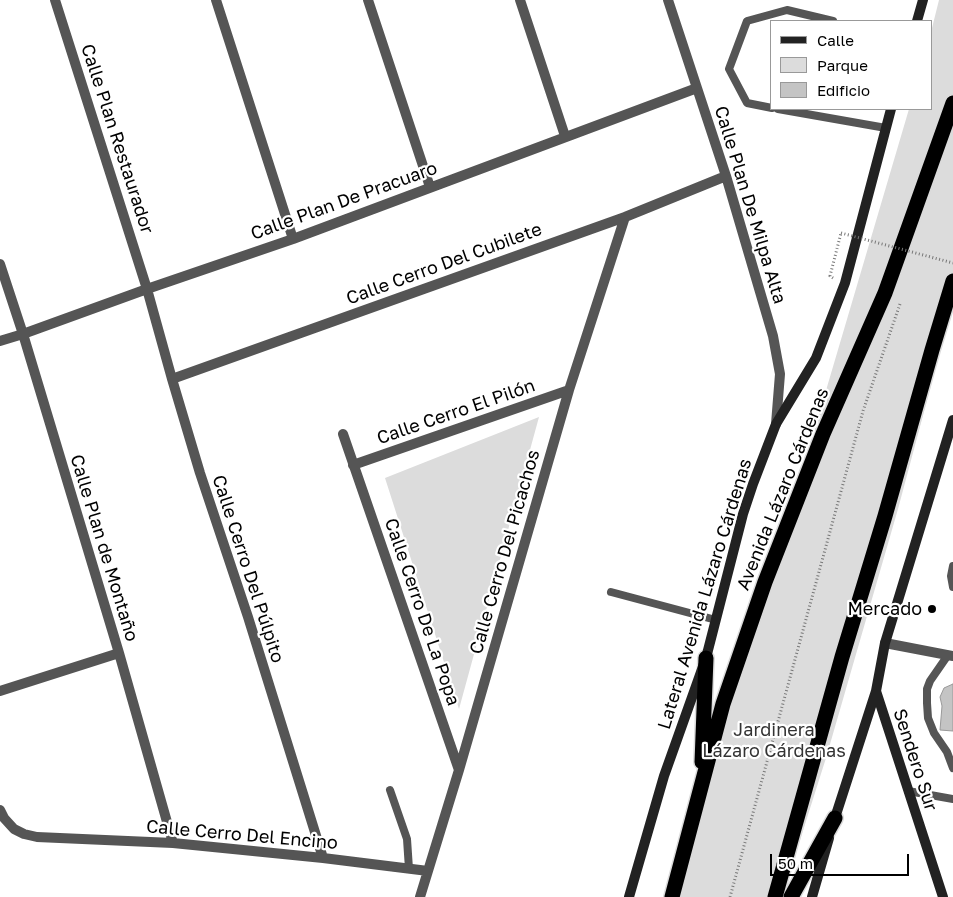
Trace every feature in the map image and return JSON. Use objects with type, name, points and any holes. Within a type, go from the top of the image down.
[{"type":"highway","name":"Avenida Lázaro Cárdenas","points":[[672,897],[723,704],[765,582],[823,434],[885,293],[953,104]]},
{"type":"highway","points":[[775,897],[842,657],[953,281]]},
{"type":"highway","points":[[700,790],[706,658]]},
{"type":"highway","points":[[791,897],[835,818]]},
{"type":"main road","points":[[917,20],[924,0]]},
{"type":"main road","name":"Lateral Avenida Lázaro Cárdenas","points":[[629,897],[664,776],[706,658],[743,514],[776,424],[816,358],[845,283],[891,110]]},
{"type":"main road","points":[[812,897],[876,691],[885,643],[951,433],[953,420]]},
{"type":"main road","name":"Sendero Sur","points":[[876,691],[944,897]]},
{"type":"street","name":"Calle Plan Restaurador","points":[[55,0],[147,288]]},
{"type":"street","points":[[216,0],[293,239]]},
{"type":"street","points":[[368,0],[430,187]]},
{"type":"street","points":[[520,0],[565,136]]},
{"type":"street","name":"Calle Plan De Milpa Alta","points":[[668,0],[726,176],[778,357],[780,374],[776,424]]},
{"type":"street","name":"Calle Plan De Pracuaro","points":[[0,341],[147,288],[293,239],[697,88]]},
{"type":"street","name":"Calle Cerro Del Cubilete","points":[[172,379],[625,217],[726,176]]},
{"type":"street","name":"Calle Cerro Del Picachos","points":[[420,897],[459,770],[569,390],[625,217]]},
{"type":"street","name":"Calle Plan de Montaño","points":[[0,264],[23,334],[119,653],[173,843]]},
{"type":"street","name":"Calle Cerro Del Púlpito","points":[[147,288],[200,473],[248,617],[323,858]]},
{"type":"street","name":"Calle Cerro El Pilón","points":[[353,465],[569,390]]},
{"type":"street","name":"Calle Cerro De La Popa","points":[[343,434],[459,770]]},
{"type":"street","points":[[885,643],[950,655]]},
{"type":"street","points":[[0,691],[119,653]]},
{"type":"street","name":"Calle Cerro Del Encino","points":[[0,810],[4,818],[14,829],[24,834],[173,843],[428,871]]},
{"type":"lane","points":[[770,108],[747,103],[730,69],[747,21],[787,10],[830,20]]},
{"type":"lane","points":[[784,110],[886,128]]},
{"type":"lane","points":[[953,566],[951,576],[953,588]]},
{"type":"lane","points":[[611,592],[716,620]]},
{"type":"lane","points":[[950,655],[930,682],[926,703],[928,718],[950,752],[953,768]]},
{"type":"lane","points":[[390,790],[407,840],[409,869]]},
{"type":"lane","points":[[908,791],[953,799]]},
{"type":"path","points":[[830,276],[841,233],[953,264]]},
{"type":"path","points":[[918,254],[921,245]]},
{"type":"path","points":[[730,897],[863,411],[902,300]]},
{"type":"green space","name":"Jardinera Lázaro Cárdenas","points":[[939,0],[953,0],[953,303],[898,509],[826,758],[782,897],[671,897],[786,526],[909,110],[933,110],[933,24]]},
{"type":"green space","points":[[539,417],[459,709],[385,478]]},
{"type":"building","points":[[953,684],[953,731],[940,730],[942,706],[940,697],[944,688]]},
{"type":"place","name":"Mercado","points":[[932,609]]}]
